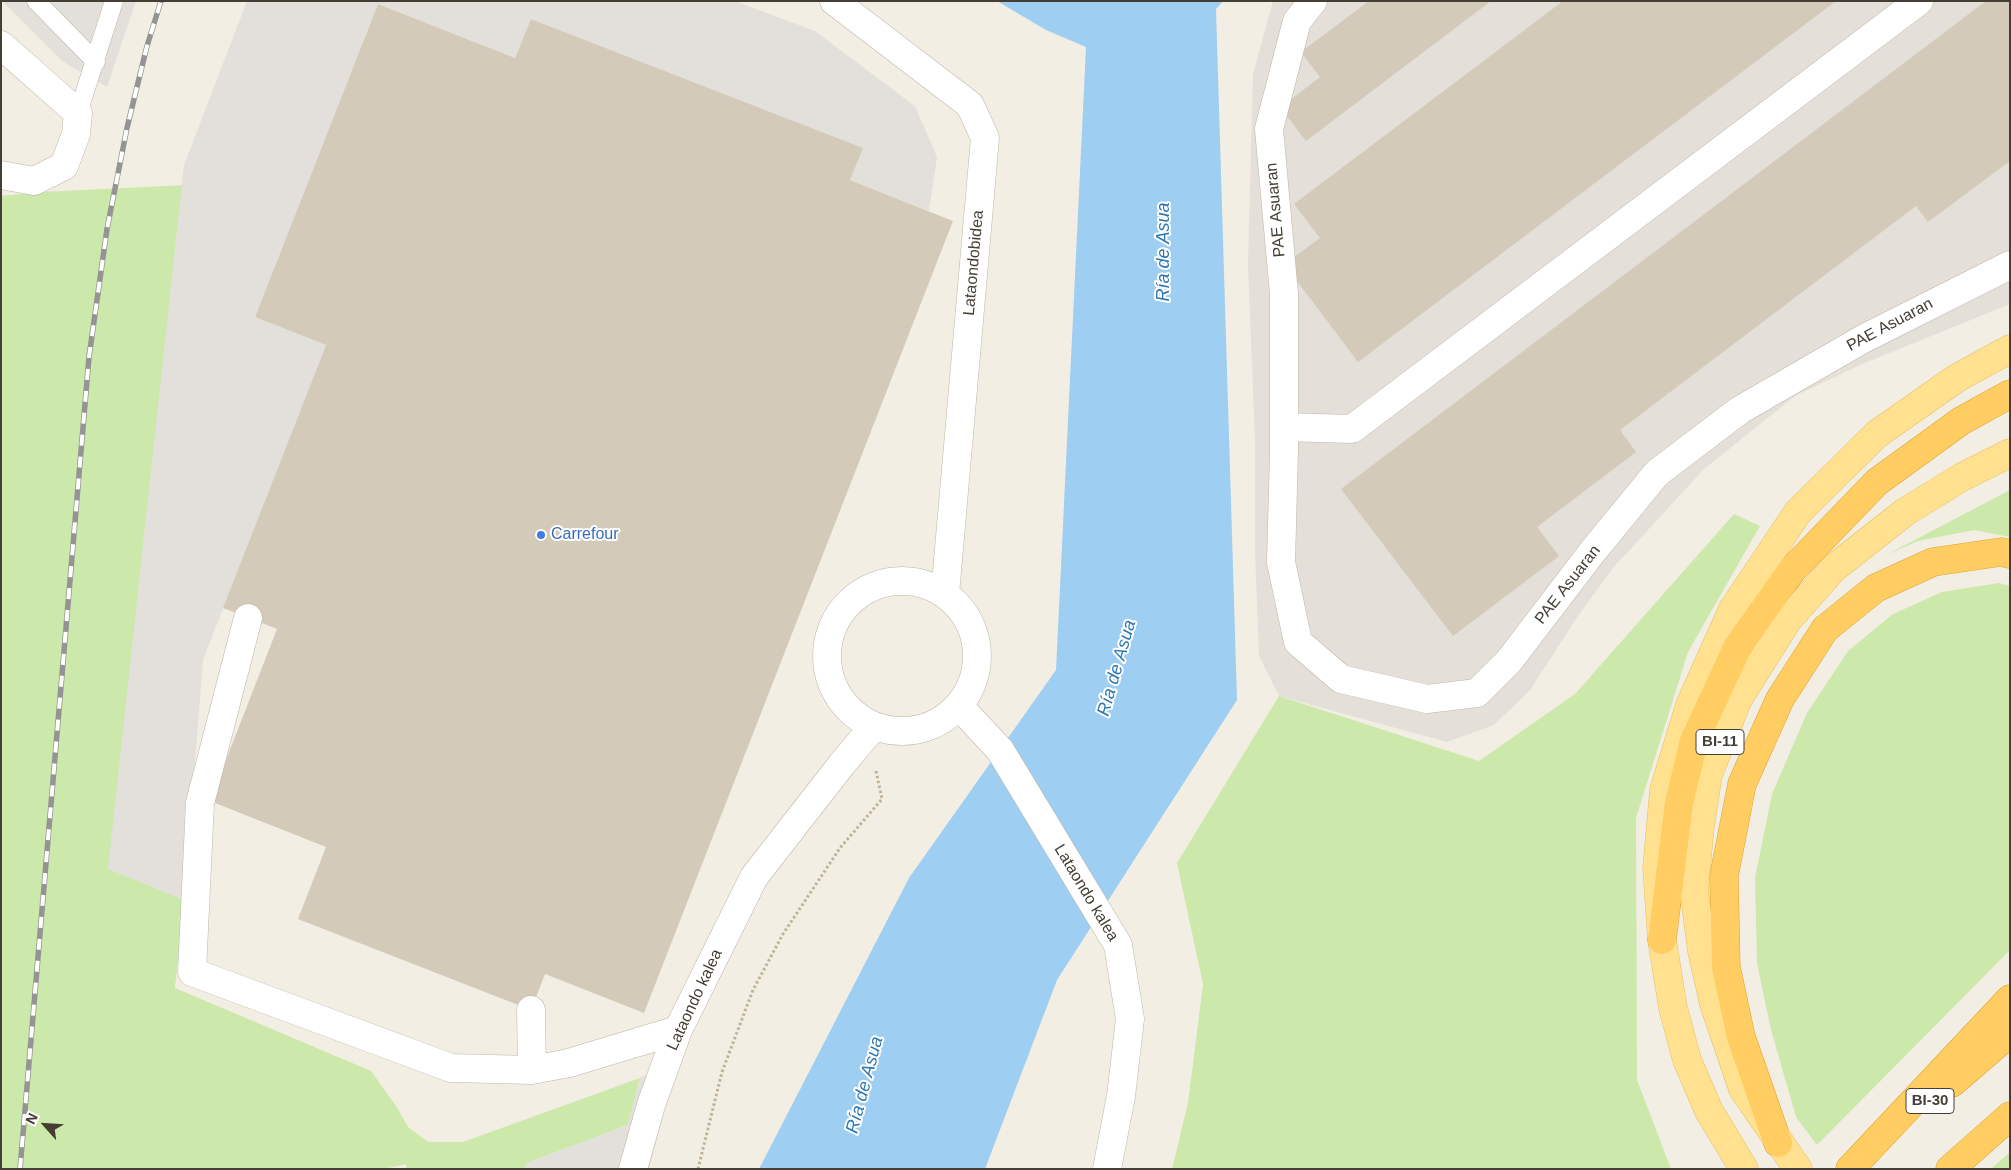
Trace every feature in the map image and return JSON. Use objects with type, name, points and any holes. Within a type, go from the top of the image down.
[{"type":"highway","points":[[1662,940],[1679,803],[1694,741],[1738,646],[1792,570],[1877,482],[1961,421],[2010,394]]},
{"type":"highway","points":[[1778,1143],[1741,1037],[1726,967],[1724,876],[1742,784],[1780,699],[1825,629],[1876,588],[1933,562],[2001,552],[2010,554]]},
{"type":"highway","points":[[1850,1169],[2010,999]]},
{"type":"highway","name":"BI-30","points":[[1850,1169],[2010,1033]]},
{"type":"highway","points":[[1950,1169],[2010,1116]]},
{"type":"main road","name":"BI-11","points":[[1744,1169],[1709,1112],[1687,1060],[1673,1008],[1662,940],[1657,868],[1664,790],[1690,705],[1733,609],[1798,512],[1877,434],[1957,378],[2010,349]]},
{"type":"main road","name":"BI-11","points":[[1798,1169],[1778,1143],[1743,1089],[1714,1004],[1702,951],[1694,890],[1700,826],[1708,775],[1722,736],[1743,691],[1787,621],[1834,568],[1905,512],[1962,477],[2010,453]]},
{"type":"street","name":"Lataondobidea","points":[[834,1],[970,104],[985,138],[945,594]]},
{"type":"street","name":"PAE Asuaran","points":[[1313,1],[1297,21],[1269,130],[1284,294],[1284,427],[1280,562],[1298,642],[1341,679],[1428,699],[1477,693],[1509,661],[1593,551],[1657,474],[1740,410],[1862,339],[2010,265]]},
{"type":"street","points":[[1284,427],[1352,430],[1920,1]]},
{"type":"street","points":[[1,45],[78,113],[76,134],[64,166],[34,181],[1,175]]},
{"type":"street","points":[[904,581],[926,584],[945,594],[963,612],[974,634],[977,660],[972,684],[959,706],[941,720],[920,729],[896,731],[874,726],[853,713],[838,695],[829,673],[827,649],[833,626],[846,606],[863,592],[883,584],[904,581]]},
{"type":"street","points":[[248,618],[200,803],[192,972],[451,1068],[532,1070],[569,1063],[678,1030]]},
{"type":"street","name":"Lataondo kalea","points":[[959,706],[1000,750],[1118,945],[1130,1019],[1121,1096],[1106,1169]]},
{"type":"street","name":"Lataondo kalea","points":[[633,1169],[651,1106],[678,1030],[754,878],[842,764],[874,726]]},
{"type":"street","points":[[531,1010],[532,1070]]},
{"type":"lane","points":[[36,1],[96,62]]},
{"type":"lane","points":[[78,113],[96,62],[114,1]]},
{"type":"path","points":[[698,1169],[722,1072],[754,990],[783,934],[840,848],[882,799],[876,771]]},
{"type":"shaded area","points":[[2,1],[136,1],[107,87],[62,61]]},
{"type":"shaded area","points":[[247,1],[735,1],[815,31],[915,106],[937,157],[929,211],[850,180],[862,148],[531,19],[515,58],[378,4],[255,317],[326,345],[203,660],[184,900],[108,869],[184,165]]},
{"type":"shaded area","points":[[1273,1],[2010,1],[2010,304],[1860,365],[1795,396],[1704,469],[1613,568],[1578,616],[1530,690],[1494,725],[1447,742],[1279,696],[1259,656],[1255,551],[1255,441],[1248,265],[1253,74]]},
{"type":"shaded area","points":[[678,1060],[649,1169],[525,1169],[527,1163],[628,1125],[640,1078]]},
{"type":"green space","points":[[187,185],[184,900],[175,988],[371,1071],[396,1106],[408,1127],[428,1142],[463,1142],[640,1078],[628,1125],[527,1163],[525,1169],[407,1169],[406,1164],[384,1169],[1,1169],[1,196],[41,192]]},
{"type":"green space","points":[[2010,490],[2010,537],[1974,530],[1918,541],[1886,555]]},
{"type":"green space","points":[[1734,514],[1760,526],[1688,652],[1636,818],[1637,1080],[1671,1169],[1172,1169],[1188,1103],[1203,984],[1177,863],[1279,696],[1479,761],[1575,694]]},
{"type":"green space","points":[[1999,583],[2010,586],[2010,950],[1817,1145],[1796,1117],[1771,1030],[1757,963],[1755,878],[1772,794],[1807,713],[1848,651],[1893,614],[1942,592]]},
{"type":"green space","points":[[2010,1152],[2010,1169],[1991,1169]]},
{"type":"water","name":"Ría de Asua","points":[[997,1],[1223,1],[1216,9],[1237,700],[1057,980],[985,1169],[759,1169],[909,878],[1056,670],[1086,47],[1046,30]]},
{"type":"building","points":[[1369,1],[1491,1],[1306,141],[1286,115],[1289,101],[1320,77],[1301,52]]},
{"type":"building","points":[[1563,1],[1836,1],[1358,362],[1291,273],[1293,258],[1320,238],[1294,204]]},
{"type":"building","points":[[1986,1],[2010,1],[2010,161],[1928,222],[1916,206],[1620,430],[1636,452],[1537,527],[1559,556],[1453,636],[1341,489]]},
{"type":"building","name":"Carrefour","points":[[378,4],[515,58],[531,19],[863,148],[850,180],[953,221],[644,1013],[545,974],[531,1010],[298,919],[326,847],[210,801],[277,629],[223,608],[326,345],[255,317]]},
{"type":"railway","points":[[20,1169],[89,357],[107,229],[127,128],[147,46],[161,1]]},
{"type":"place","name":"Carrefour","points":[[541,535]]}]
